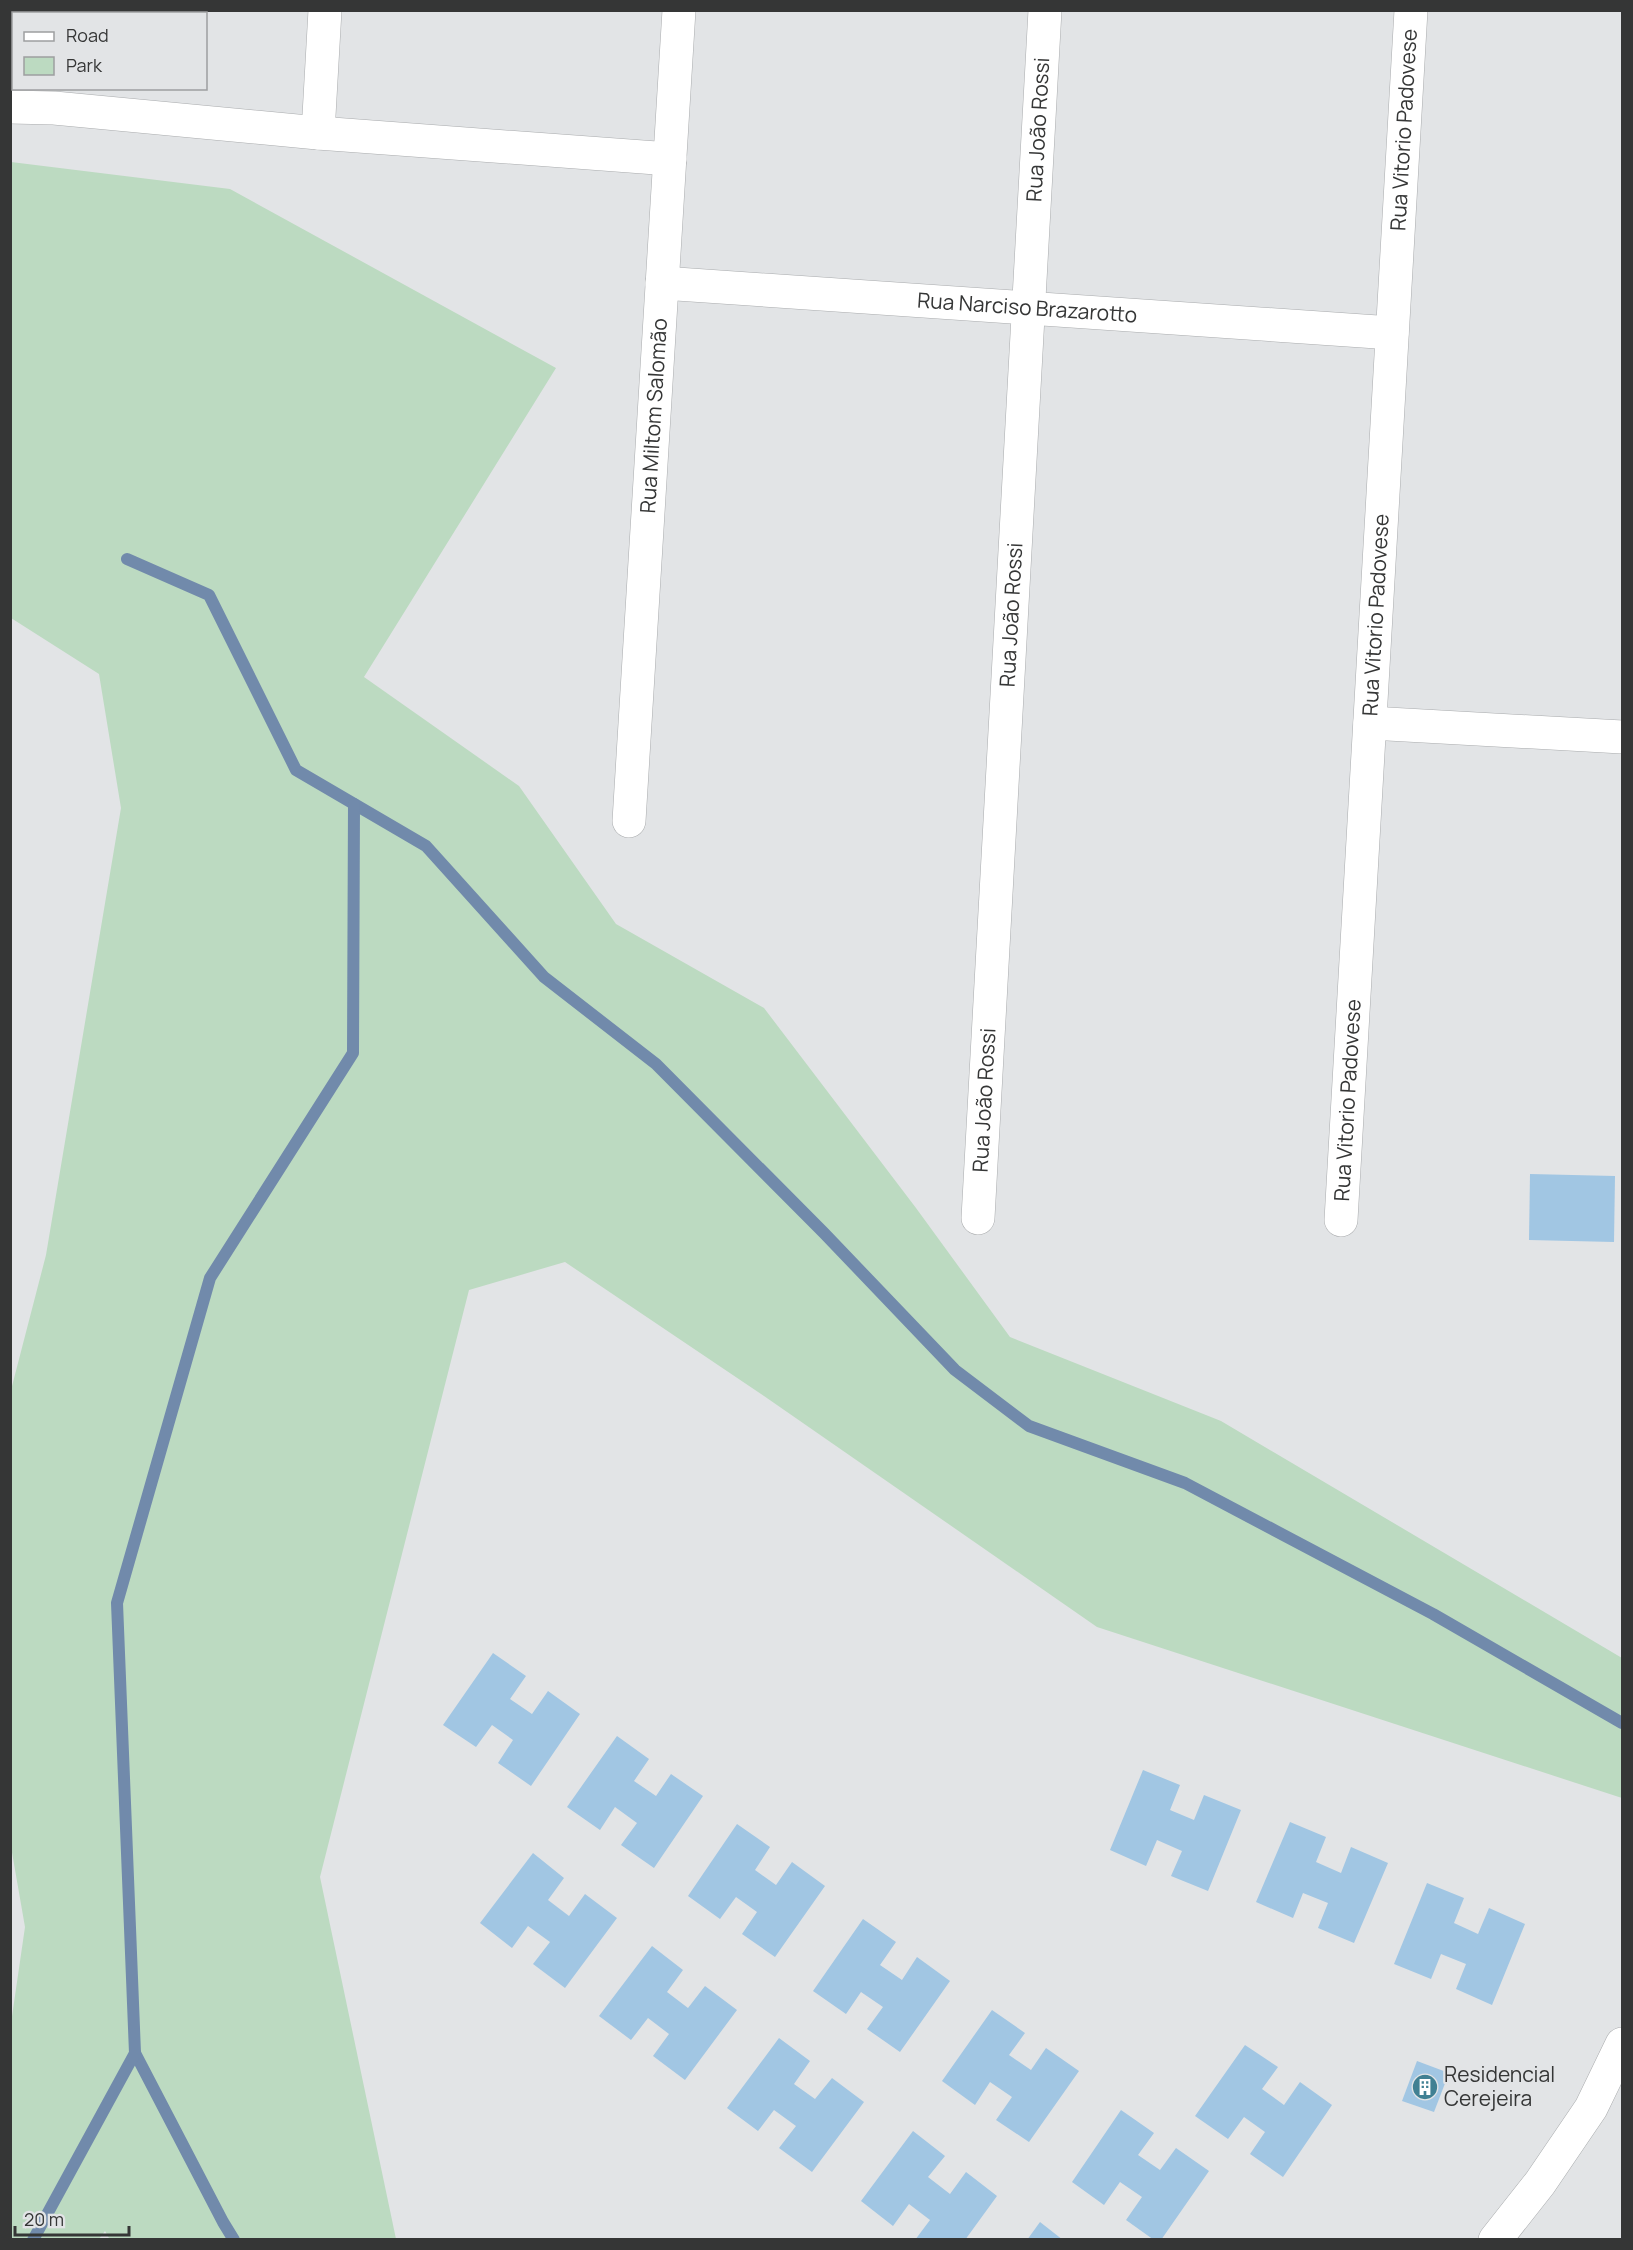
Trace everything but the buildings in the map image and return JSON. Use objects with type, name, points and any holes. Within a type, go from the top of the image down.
[{"type":"street","points":[[318,133],[325,10]]},
{"type":"street","name":"Rua Miltom Salomão","points":[[629,821],[679,10]]},
{"type":"street","name":"Rua João Rossi","points":[[978,1218],[1046,10]]},
{"type":"street","name":"Rua Vitorio Padovese","points":[[1341,1220],[1411,10]]},
{"type":"street","points":[[10,106],[54,108],[318,133],[669,159]]},
{"type":"street","name":"Rua Narciso Brazarotto","points":[[662,283],[1392,333]]},
{"type":"street","points":[[1370,723],[1623,737]]},
{"type":"street","points":[[1495,2240],[1540,2183],[1591,2108],[1623,2043]]},
{"type":"green space","points":[[11,162],[230,189],[556,368],[364,677],[519,786],[616,924],[764,1008],[916,1208],[1010,1337],[1221,1421],[1622,1658],[1622,1798],[1097,1627],[764,1396],[565,1262],[469,1290],[320,1877],[396,2239],[110,2240],[105,2231],[99,2239],[11,2239],[10,2030],[25,1927],[10,1841],[11,1390],[46,1255],[121,808],[99,674],[11,618]]},
{"type":"waterway","points":[[127,559],[209,595],[296,770],[426,846],[544,977],[656,1064],[824,1233],[955,1370],[1029,1426],[1185,1483],[1433,1614],[1622,1723]]},
{"type":"waterway","points":[[33,2240],[135,2053],[117,1603],[210,1278],[353,1053],[354,804]]},
{"type":"waterway","points":[[135,2053],[234,2240]]},
{"type":"place","name":"Residencial Cerejeira","points":[[1425,2087]]}]
